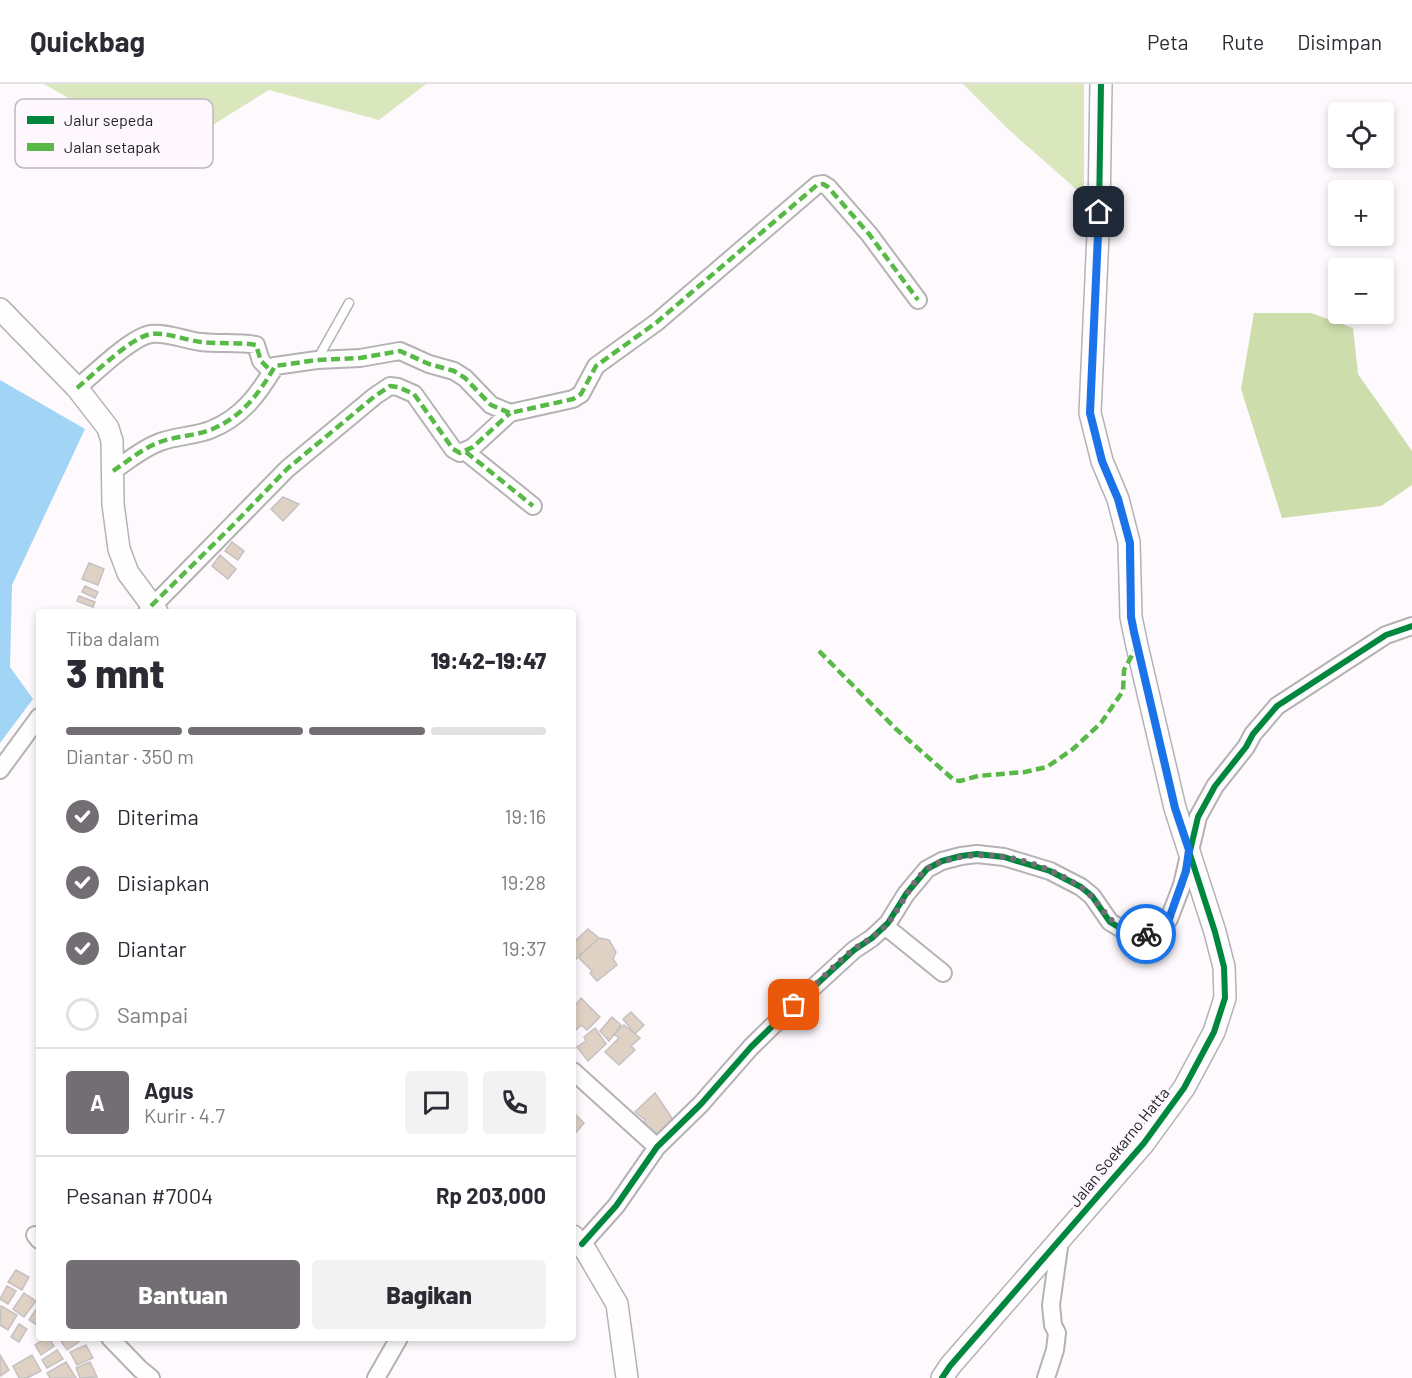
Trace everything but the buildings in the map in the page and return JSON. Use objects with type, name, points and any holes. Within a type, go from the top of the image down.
[{"type":"street","name":"Jalan Soekarno Hatta","points":[[942,1378],[1151,1134],[1184,1088],[1214,1032],[1225,998],[1224,967],[1175,808],[1131,617],[1130,543],[1118,499],[1102,461],[1090,413],[1099,201],[1101,84]]},
{"type":"street","points":[[153,609],[287,469],[390,386],[414,394],[453,449],[460,453],[466,452],[510,413],[573,399],[581,394],[596,366],[657,322],[817,185],[823,184],[828,187],[862,226],[918,300]]},
{"type":"street","points":[[0,309],[77,388],[108,428],[112,441],[113,504],[119,549],[128,573],[151,609]]},
{"type":"street","points":[[77,388],[139,338],[151,334],[202,342],[256,345],[261,361],[272,372]]},
{"type":"street","points":[[113,471],[161,441],[210,430],[231,419],[251,403],[275,366],[317,360],[360,358],[400,351],[429,364],[454,370],[491,405],[510,413]]},
{"type":"street","points":[[466,452],[533,506]]},
{"type":"street","points":[[627,1378],[617,1304],[577,1240],[616,1206],[657,1147],[701,1104],[751,1047],[854,950],[885,926],[906,894],[927,869],[942,861],[977,854],[1004,857],[1068,879],[1092,896],[1110,922],[1125,931],[1145,934],[1161,929],[1169,919],[1186,871],[1198,817],[1215,786],[1246,747],[1253,734],[1277,706],[1386,635],[1412,626]]},
{"type":"street","points":[[0,770],[36,721]]},
{"type":"street","points":[[885,926],[944,973]]},
{"type":"street","points":[[576,1074],[657,1147]]},
{"type":"street","points":[[1046,1378],[1055,1350],[1057,1333],[1053,1325],[1051,1305],[1060,1240]]},
{"type":"street","points":[[113,1341],[142,1375]]},
{"type":"street","points":[[376,1378],[397,1341]]},
{"type":"lane","points":[[317,360],[349,303]]},
{"type":"green space","points":[[44,84],[426,84],[379,120],[269,90],[213,125],[213,99],[70,99]]},
{"type":"green space","points":[[963,84],[1084,84],[1084,196],[1009,130]]},
{"type":"green space","points":[[1254,313],[1311,313],[1328,319],[1328,324],[1342,324],[1353,328],[1358,374],[1412,451],[1412,485],[1381,506],[1282,518],[1241,389]]},
{"type":"water","points":[[0,380],[85,429],[12,585],[10,667],[33,699],[0,743]]},
{"type":"marked path","points":[[113,471],[154,445],[210,430],[231,419],[256,395],[275,366],[317,360],[360,358],[400,351],[429,364],[454,371],[465,378],[491,405],[510,413],[573,399],[581,394],[596,366],[657,322],[817,185],[823,184],[828,187],[869,234],[918,300]]},
{"type":"marked path","points":[[77,388],[123,349],[151,334],[169,335],[201,342],[256,345],[261,361],[272,372]]},
{"type":"marked path","points":[[151,606],[287,469],[390,386],[414,394],[453,449],[460,453],[473,447],[510,413]]},
{"type":"marked path","points":[[466,452],[533,506]]},
{"type":"marked path","points":[[819,651],[896,729],[954,780],[960,781],[978,776],[1025,772],[1047,767],[1073,749],[1101,723],[1123,691],[1124,670],[1137,646]]},
{"type":"cycle path","points":[[942,1378],[1144,1143],[1184,1088],[1214,1032],[1225,998],[1224,967],[1175,808],[1137,646],[1131,617],[1129,542],[1118,499],[1102,461],[1090,413],[1099,212],[1101,84]]},
{"type":"cycle path","points":[[582,1244],[616,1206],[657,1147],[701,1104],[751,1047],[794,1005],[854,950],[888,923],[906,894],[927,869],[942,861],[961,856],[977,854],[1004,857],[1050,871],[1081,887],[1092,896],[1110,922],[1125,931],[1135,935],[1161,929],[1169,919],[1182,885],[1198,817],[1215,786],[1246,747],[1253,734],[1277,706],[1386,635],[1412,626]]},
{"type":"way so far","points":[[794,1005],[854,950],[888,923],[906,894],[927,869],[942,861],[961,856],[977,854],[1004,857],[1050,871],[1068,879],[1092,896],[1110,922],[1125,931],[1146,934]]},
{"type":"route","points":[[1099,212],[1090,413],[1102,461],[1118,499],[1130,543],[1131,617],[1175,808],[1189,850],[1186,871],[1166,925],[1146,934]]}]
